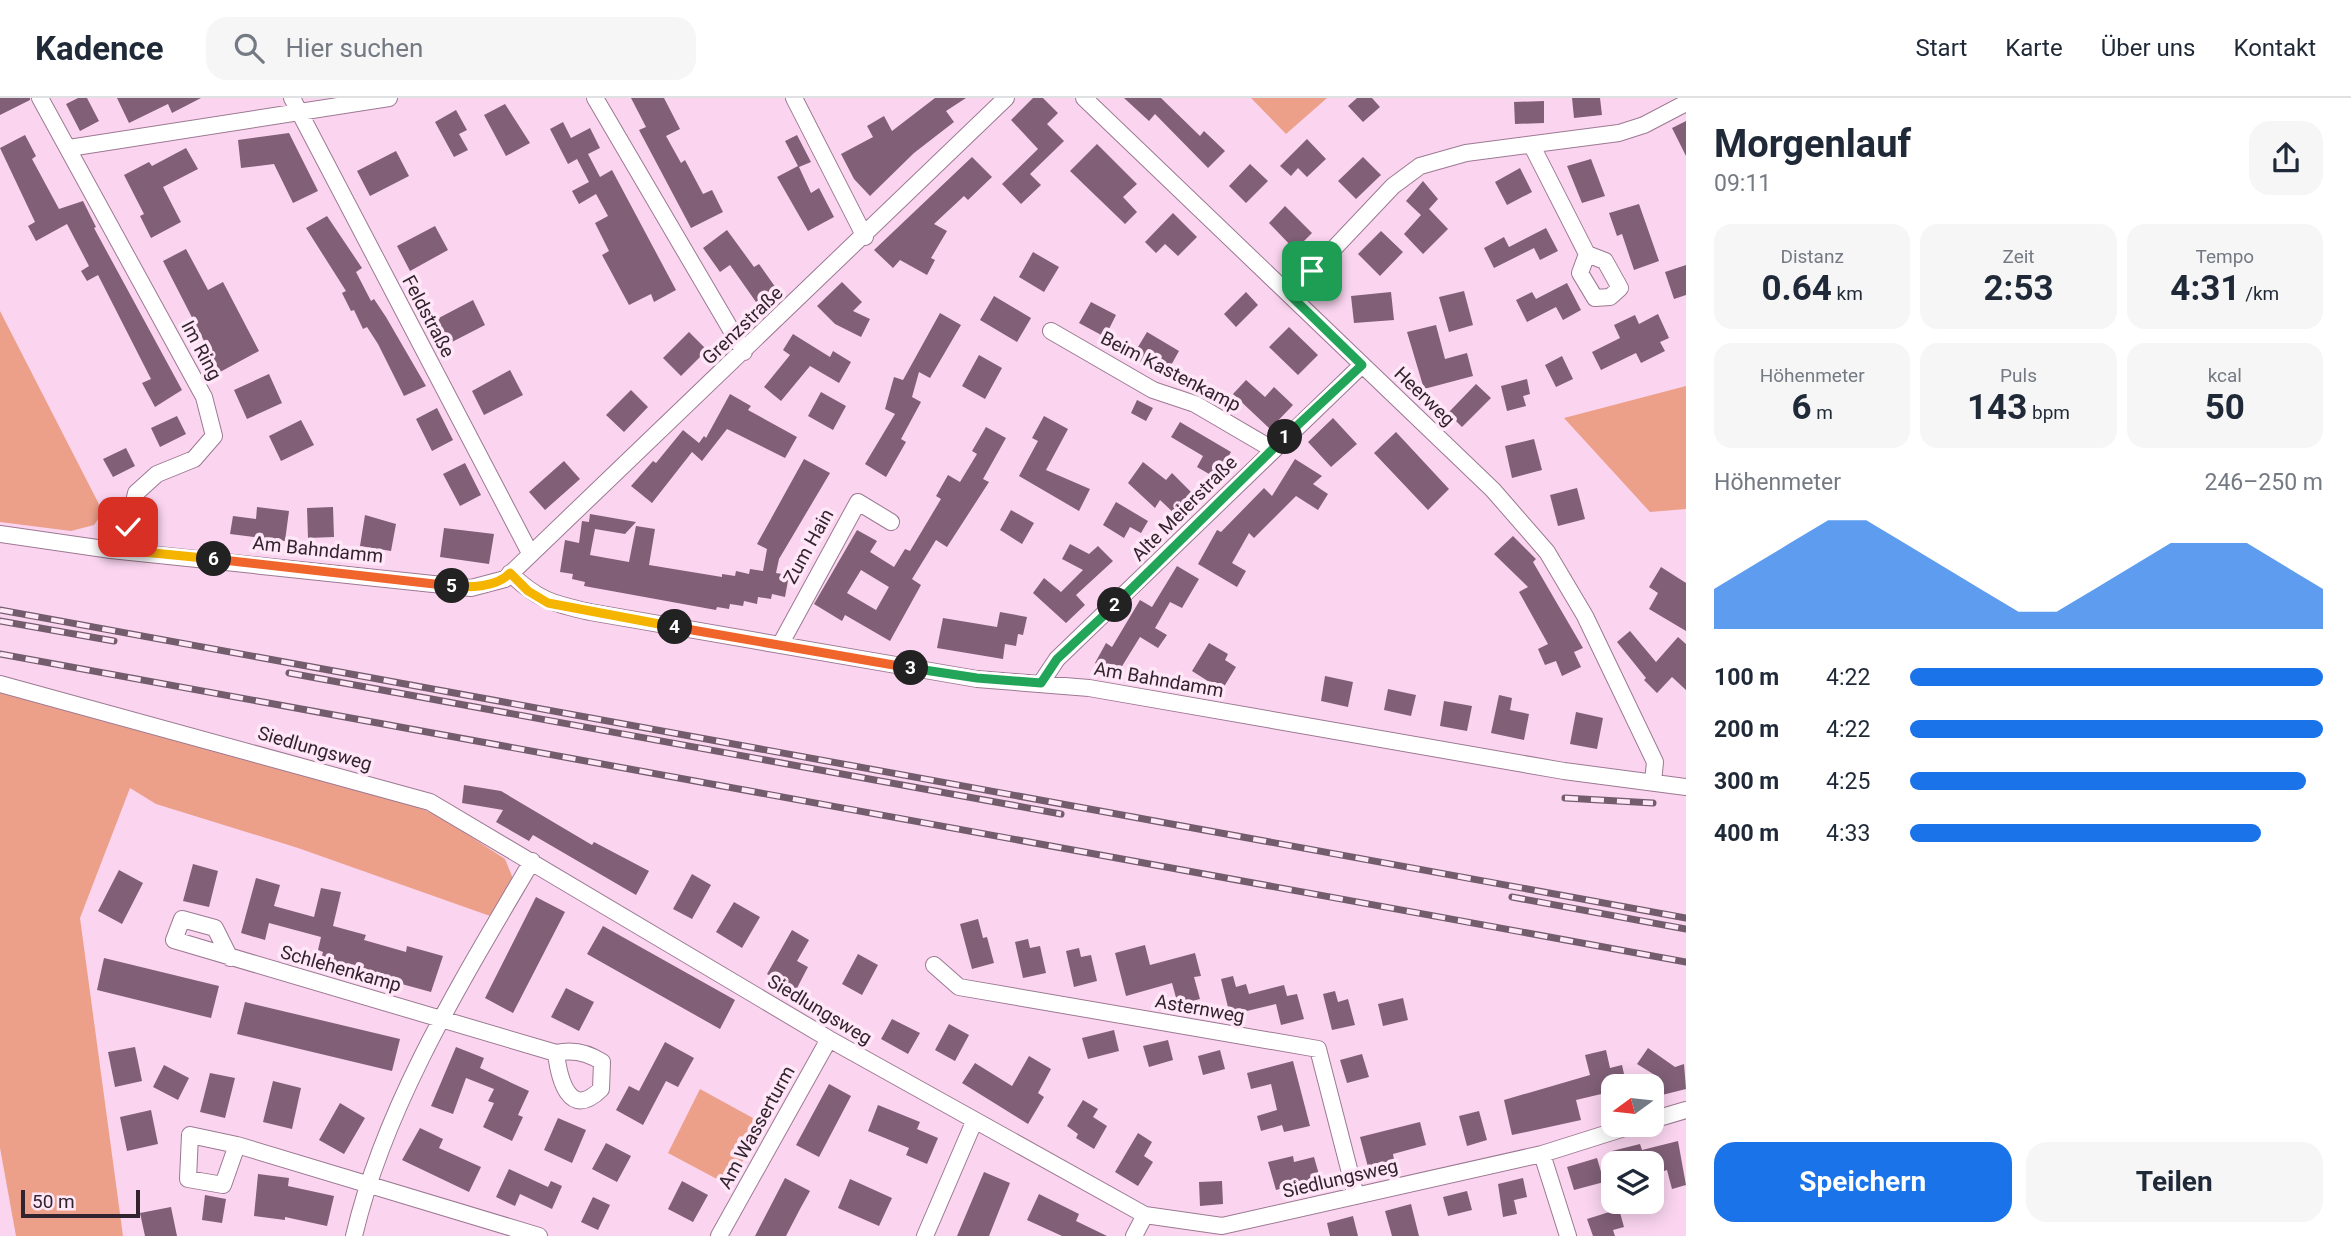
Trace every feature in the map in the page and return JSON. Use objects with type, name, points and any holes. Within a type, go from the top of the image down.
[{"type":"street","name":"Im Ring","points":[[40,98],[204,397],[214,436],[194,459],[157,474],[136,493],[128,527],[133,551]]},
{"type":"street","points":[[69,148],[296,105],[389,98]]},
{"type":"street","points":[[595,98],[744,352]]},
{"type":"street","points":[[794,98],[865,237]]},
{"type":"street","name":"Grenzstraße","points":[[507,576],[865,237],[1006,98]]},
{"type":"street","name":"Heerweg","points":[[1084,98],[1493,490],[1548,552],[1626,695],[1655,762],[1653,782]]},
{"type":"street","points":[[1290,295],[1393,186],[1420,166],[1466,153],[1619,133],[1644,125],[1686,103]]},
{"type":"street","name":"Feldstraße","points":[[296,105],[530,553]]},
{"type":"street","points":[[1532,146],[1587,254]]},
{"type":"street","name":"Beim Kastenkamp","points":[[1051,331],[1153,390],[1195,404],[1272,449]]},
{"type":"street","name":"Alte Meierstraße","points":[[1041,683],[1057,659],[1153,570],[1272,449],[1362,365]]},
{"type":"street","name":"Zum Hain","points":[[780,645],[858,502],[891,522]]},
{"type":"street","name":"Am Bahndamm","points":[[0,534],[471,588],[507,576],[548,603],[780,645],[977,678],[1089,688],[1564,771],[1686,787]]},
{"type":"street","name":"Siedlungsweg","points":[[0,684],[430,802],[829,1040],[1145,1214],[1222,1226],[1542,1154],[1601,1135]]},
{"type":"street","points":[[354,1236],[366,1185],[441,1019],[532,861]]},
{"type":"street","name":"Schlehenkamp","points":[[230,958],[556,1053]]},
{"type":"street","name":"Asternweg","points":[[934,965],[959,988],[1318,1049],[1356,1196]]},
{"type":"street","name":"Am Wasserturm","points":[[719,1236],[829,1040]]},
{"type":"street","points":[[1664,1116],[1686,1110]]},
{"type":"street","points":[[925,1236],[974,1122]]},
{"type":"street","points":[[237,1145],[539,1236]]},
{"type":"street","points":[[1542,1154],[1568,1236]]},
{"type":"street","points":[[1134,1236],[1145,1214]]},
{"type":"shaded area","points":[[1251,98],[1327,98],[1286,134]]},
{"type":"shaded area","points":[[0,311],[103,512],[94,525],[71,531],[0,522]]},
{"type":"shaded area","points":[[1686,386],[1686,509],[1650,512],[1564,418]]},
{"type":"shaded area","points":[[0,691],[374,791],[438,815],[505,859],[514,881],[490,916],[298,848],[156,804],[130,788],[80,918],[123,1236],[16,1236],[0,1148]]},
{"type":"shaded area","points":[[700,1089],[762,1123],[730,1186],[668,1153]]},
{"type":"building","points":[[0,98],[30,98],[30,100],[0,115]]},
{"type":"building","points":[[78,98],[87,98],[99,121],[80,131],[66,104]]},
{"type":"building","points":[[117,98],[201,98],[172,113],[168,104],[129,123]]},
{"type":"building","points":[[631,98],[664,98],[680,129],[666,136],[681,163],[685,160],[703,194],[712,190],[723,212],[691,228],[639,130],[646,127]]},
{"type":"building","points":[[935,98],[966,98],[946,111],[954,122],[914,153],[870,196],[854,179],[841,154],[873,137],[867,126],[884,116],[892,131]]},
{"type":"building","points":[[1033,98],[1043,98],[1058,113],[1047,124],[1064,141],[1030,174],[1041,185],[1021,204],[1002,184],[1038,149],[1011,120]]},
{"type":"building","points":[[1124,98],[1161,98],[1200,136],[1204,131],[1225,151],[1208,168],[1155,114],[1149,121]]},
{"type":"building","points":[[1357,98],[1372,98],[1380,107],[1363,122],[1348,106]]},
{"type":"building","points":[[1572,98],[1600,98],[1602,115],[1574,118]]},
{"type":"building","points":[[1544,101],[1544,123],[1515,124],[1514,102]]},
{"type":"building","points":[[505,104],[530,143],[506,156],[484,115]]},
{"type":"building","points":[[456,110],[467,130],[459,134],[468,150],[454,157],[435,122]]},
{"type":"building","points":[[1686,121],[1686,156],[1672,128]]},
{"type":"building","points":[[563,122],[571,138],[590,128],[600,148],[588,154],[600,177],[612,170],[676,290],[654,302],[651,294],[629,305],[602,255],[609,251],[595,223],[608,216],[596,194],[579,204],[572,191],[589,182],[577,159],[568,164],[550,129]]},
{"type":"building","points":[[289,133],[318,191],[293,203],[274,164],[241,168],[238,140]]},
{"type":"building","points":[[25,135],[36,156],[32,159],[59,209],[83,201],[96,227],[94,228],[182,390],[155,407],[142,383],[151,379],[98,275],[87,281],[81,271],[89,266],[67,224],[36,241],[28,226],[35,222],[0,148]]},
{"type":"building","points":[[797,135],[811,162],[799,167],[811,193],[819,188],[834,217],[808,231],[777,177],[798,166],[785,141]]},
{"type":"building","points":[[1307,139],[1326,159],[1307,177],[1298,168],[1291,176],[1280,166]]},
{"type":"building","points":[[1097,144],[1137,184],[1123,197],[1137,212],[1125,224],[1070,171]]},
{"type":"building","points":[[186,148],[198,169],[163,187],[181,222],[151,238],[140,216],[144,214],[124,175],[149,162],[152,166]]},
{"type":"building","points":[[396,151],[409,176],[370,196],[357,171]]},
{"type":"building","points":[[972,157],[992,177],[968,200],[964,196],[934,224],[947,231],[931,258],[935,260],[927,275],[900,260],[893,268],[874,250]]},
{"type":"building","points":[[1363,157],[1381,175],[1356,199],[1338,181]]},
{"type":"building","points":[[1591,159],[1605,196],[1582,203],[1567,166]]},
{"type":"building","points":[[1250,164],[1268,181],[1246,203],[1229,186]]},
{"type":"building","points":[[1520,168],[1532,192],[1507,205],[1495,182]]},
{"type":"building","points":[[1423,181],[1438,199],[1429,209],[1448,229],[1423,254],[1404,234],[1421,215],[1406,201]]},
{"type":"building","points":[[1639,204],[1659,261],[1634,270],[1622,234],[1617,236],[1609,213]]},
{"type":"building","points":[[1285,206],[1312,233],[1295,250],[1269,223]]},
{"type":"building","points":[[1173,213],[1197,237],[1178,256],[1165,244],[1156,253],[1145,242]]},
{"type":"building","points":[[327,216],[362,268],[356,272],[371,301],[374,299],[386,317],[426,386],[404,396],[378,344],[367,327],[363,329],[354,310],[351,311],[342,293],[346,291],[306,228]]},
{"type":"building","points":[[435,226],[448,250],[410,271],[397,246]]},
{"type":"building","points":[[1546,228],[1558,251],[1540,260],[1534,248],[1494,268],[1484,248],[1504,237],[1509,247]]},
{"type":"building","points":[[727,230],[754,267],[759,264],[776,288],[756,302],[730,265],[720,272],[703,248]]},
{"type":"building","points":[[1381,231],[1403,252],[1380,276],[1358,254]]},
{"type":"building","points":[[186,249],[208,290],[223,282],[259,351],[220,372],[163,261]]},
{"type":"building","points":[[1033,252],[1059,267],[1044,292],[1019,277]]},
{"type":"building","points":[[1686,265],[1686,295],[1674,299],[1665,272]]},
{"type":"building","points":[[842,282],[862,302],[853,311],[870,319],[861,337],[835,324],[817,306]]},
{"type":"building","points":[[1567,283],[1581,310],[1563,320],[1556,307],[1527,322],[1516,300],[1532,292],[1536,299]]},
{"type":"building","points":[[1464,291],[1473,325],[1449,332],[1439,297]]},
{"type":"building","points":[[1246,292],[1258,305],[1236,327],[1224,314]]},
{"type":"building","points":[[1391,292],[1394,320],[1354,323],[1351,296]]},
{"type":"building","points":[[994,296],[1031,318],[1017,342],[980,320]]},
{"type":"building","points":[[473,300],[485,325],[448,344],[435,320]]},
{"type":"building","points":[[1091,302],[1116,315],[1105,337],[1079,323]]},
{"type":"building","points":[[940,313],[961,325],[930,378],[919,372],[912,397],[921,402],[901,439],[906,442],[886,477],[865,464],[895,414],[885,409],[894,377],[903,380]]},
{"type":"building","points":[[1658,314],[1669,338],[1660,342],[1665,351],[1641,363],[1636,353],[1601,370],[1592,352],[1620,338],[1614,325],[1635,315],[1639,324]]},
{"type":"building","points":[[1436,325],[1445,359],[1467,353],[1473,376],[1424,389],[1407,332]]},
{"type":"building","points":[[1289,327],[1318,355],[1298,375],[1269,347]]},
{"type":"building","points":[[689,332],[707,350],[681,376],[663,358]]},
{"type":"building","points":[[1147,332],[1179,351],[1165,376],[1132,357]]},
{"type":"building","points":[[793,334],[830,357],[833,351],[851,362],[839,383],[810,366],[781,401],[764,387],[790,355],[783,350]]},
{"type":"building","points":[[979,355],[1002,368],[985,399],[962,386]]},
{"type":"building","points":[[1562,356],[1573,379],[1556,387],[1545,365]]},
{"type":"building","points":[[510,370],[523,395],[484,415],[472,391]]},
{"type":"building","points":[[269,374],[282,403],[247,419],[234,390]]},
{"type":"building","points":[[1527,379],[1530,394],[1523,396],[1526,406],[1507,411],[1501,386]]},
{"type":"building","points":[[1246,380],[1265,397],[1274,387],[1293,405],[1270,429],[1233,394]]},
{"type":"building","points":[[1476,384],[1491,398],[1462,427],[1448,413]]},
{"type":"building","points":[[631,390],[648,407],[624,432],[606,415]]},
{"type":"building","points":[[821,392],[846,406],[833,430],[808,416]]},
{"type":"building","points":[[730,394],[751,406],[748,410],[797,437],[785,458],[727,429],[702,461],[692,452],[652,503],[631,486],[653,461],[656,463],[683,430],[699,443],[704,436],[706,438]]},
{"type":"building","points":[[1137,400],[1153,408],[1146,421],[1131,413]]},
{"type":"building","points":[[437,408],[453,440],[432,451],[416,419]]},
{"type":"building","points":[[177,416],[186,434],[160,447],[151,428]]},
{"type":"building","points":[[1044,416],[1068,429],[1046,470],[1090,489],[1079,511],[1019,476],[1038,441],[1032,438]]},
{"type":"building","points":[[1333,418],[1357,444],[1331,467],[1308,442]]},
{"type":"building","points":[[301,420],[314,445],[281,461],[269,436]]},
{"type":"building","points":[[1180,422],[1231,452],[1216,478],[1197,467],[1203,456],[1171,437]]},
{"type":"building","points":[[986,427],[1006,438],[983,479],[989,482],[947,547],[936,540],[912,579],[921,585],[890,641],[845,615],[842,621],[814,604],[857,530],[877,541],[870,552],[894,567],[905,549],[910,551],[941,499],[936,496],[948,475],[960,482],[977,454],[972,451]],"holes":[[[861,570],[889,587],[876,610],[847,593]]]},
{"type":"building","points":[[1396,432],[1449,489],[1428,510],[1374,453]]},
{"type":"building","points":[[1534,439],[1542,470],[1512,478],[1505,446]]},
{"type":"building","points":[[126,448],[135,466],[113,477],[103,459]]},
{"type":"building","points":[[804,459],[830,473],[779,559],[776,573],[789,575],[785,597],[772,594],[771,599],[758,597],[757,604],[744,601],[743,606],[730,604],[729,609],[717,607],[716,610],[584,586],[585,582],[572,579],[573,574],[560,572],[565,540],[579,543],[582,521],[589,522],[590,514],[636,522],[625,534],[595,529],[590,555],[629,562],[636,526],[655,529],[649,565],[722,577],[722,574],[735,576],[736,571],[749,574],[750,569],[763,571],[767,549],[757,544]]},
{"type":"building","points":[[1295,459],[1322,476],[1313,484],[1328,494],[1318,510],[1296,496],[1254,538],[1249,533],[1232,563],[1246,571],[1237,587],[1198,564],[1217,530],[1221,532],[1264,488],[1272,496]]},
{"type":"building","points":[[564,461],[580,479],[545,510],[529,492]]},
{"type":"building","points":[[1143,462],[1166,480],[1172,473],[1194,495],[1176,515],[1160,500],[1155,508],[1128,483]]},
{"type":"building","points":[[465,463],[481,495],[460,506],[443,474]]},
{"type":"building","points":[[1577,488],[1585,519],[1558,526],[1550,495]]},
{"type":"building","points":[[1116,502],[1148,521],[1141,533],[1130,527],[1124,538],[1103,525]]},
{"type":"building","points":[[257,507],[289,511],[285,541],[230,534],[233,516],[256,519]]},
{"type":"building","points":[[333,507],[334,537],[308,538],[307,508]]},
{"type":"building","points":[[1011,510],[1034,523],[1022,544],[1000,530]]},
{"type":"building","points":[[365,515],[396,524],[391,551],[360,546]]},
{"type":"building","points":[[444,528],[494,534],[489,564],[440,557]]},
{"type":"building","points":[[1513,536],[1536,559],[1533,562],[1583,648],[1574,652],[1581,667],[1562,676],[1556,661],[1545,665],[1538,649],[1548,644],[1519,592],[1528,587],[1494,554]]},
{"type":"building","points":[[1070,544],[1089,554],[1098,546],[1113,561],[1076,595],[1085,605],[1066,623],[1033,593],[1044,578],[1061,592],[1083,570],[1062,559]]},
{"type":"building","points":[[1177,566],[1199,579],[1182,608],[1170,602],[1155,628],[1167,635],[1158,648],[1140,637],[1116,676],[1095,663],[1106,643],[1112,647],[1140,600],[1152,607]]},
{"type":"building","points":[[1661,567],[1686,583],[1686,631],[1649,609],[1658,593],[1649,587]]},
{"type":"building","points":[[1000,612],[1027,617],[1023,635],[1018,634],[1016,646],[1005,644],[1003,659],[937,648],[943,618],[997,627]]},
{"type":"building","points":[[1630,631],[1656,662],[1678,637],[1686,644],[1686,690],[1672,677],[1657,693],[1644,680],[1646,678],[1617,642]]},
{"type":"building","points":[[1209,643],[1228,654],[1225,660],[1236,667],[1222,690],[1192,671]]},
{"type":"building","points":[[1325,676],[1353,682],[1348,707],[1321,701]]},
{"type":"building","points":[[1388,689],[1416,695],[1411,716],[1384,710]]},
{"type":"building","points":[[1499,695],[1512,698],[1510,710],[1529,714],[1524,740],[1491,733]]},
{"type":"building","points":[[1444,701],[1472,706],[1467,731],[1440,726]]},
{"type":"building","points":[[1576,712],[1603,718],[1597,749],[1570,744]]},
{"type":"building","points":[[464,785],[501,791],[592,845],[594,842],[649,871],[636,895],[533,835],[529,841],[496,822],[503,810],[462,803]]},
{"type":"building","points":[[193,864],[218,871],[209,907],[183,901]]},
{"type":"building","points":[[119,870],[143,883],[122,924],[98,911]]},
{"type":"building","points":[[692,874],[711,885],[692,919],[673,909]]},
{"type":"building","points":[[256,878],[280,885],[274,906],[314,917],[321,888],[341,892],[333,926],[366,935],[364,940],[406,952],[407,946],[443,956],[431,992],[398,983],[396,988],[355,977],[356,971],[320,962],[323,952],[318,950],[321,937],[269,923],[265,940],[241,933]]},
{"type":"building","points":[[536,897],[565,912],[513,1013],[485,998]]},
{"type":"building","points":[[734,902],[760,917],[742,948],[716,932]]},
{"type":"building","points":[[978,919],[983,938],[987,937],[994,963],[972,969],[960,924]]},
{"type":"building","points":[[603,926],[735,1000],[720,1029],[587,954]]},
{"type":"building","points":[[792,930],[809,940],[797,961],[808,967],[796,990],[767,974]]},
{"type":"building","points":[[1028,939],[1030,948],[1040,946],[1046,973],[1023,978],[1015,942]]},
{"type":"building","points":[[1145,945],[1150,965],[1195,953],[1201,976],[1194,977],[1200,999],[1178,1005],[1172,983],[1126,996],[1115,953]]},
{"type":"building","points":[[1079,948],[1081,957],[1091,955],[1097,981],[1074,987],[1066,951]]},
{"type":"building","points":[[858,954],[878,965],[862,995],[842,984]]},
{"type":"building","points":[[104,958],[219,986],[211,1018],[97,990]]},
{"type":"building","points":[[1233,976],[1236,987],[1246,984],[1249,994],[1284,985],[1287,996],[1297,994],[1304,1019],[1281,1025],[1276,1004],[1230,1015],[1221,979]]},
{"type":"building","points":[[566,988],[594,1002],[579,1031],[551,1017]]},
{"type":"building","points":[[1335,991],[1338,1002],[1348,999],[1355,1025],[1332,1030],[1323,994]]},
{"type":"building","points":[[1403,998],[1408,1020],[1383,1026],[1378,1004]]},
{"type":"building","points":[[245,1002],[400,1039],[392,1071],[237,1034]]},
{"type":"building","points":[[892,1019],[920,1033],[908,1054],[881,1039]]},
{"type":"building","points":[[949,1024],[969,1035],[955,1061],[935,1050]]},
{"type":"building","points":[[1114,1030],[1119,1051],[1088,1059],[1082,1038]]},
{"type":"building","points":[[1168,1040],[1173,1060],[1149,1067],[1143,1046]]},
{"type":"building","points":[[665,1042],[694,1058],[678,1087],[666,1081],[643,1125],[616,1110],[629,1086],[639,1091]]},
{"type":"building","points":[[135,1047],[142,1081],[115,1087],[108,1052]]},
{"type":"building","points":[[456,1047],[484,1058],[480,1068],[529,1091],[518,1115],[523,1117],[512,1141],[483,1127],[494,1103],[488,1101],[494,1089],[466,1078],[453,1114],[431,1106]]},
{"type":"building","points":[[1648,1048],[1675,1067],[1684,1064],[1686,1089],[1664,1094],[1664,1074],[1653,1074],[1637,1064]]},
{"type":"building","points":[[1220,1050],[1225,1069],[1203,1075],[1198,1056]]},
{"type":"building","points":[[1606,1050],[1610,1068],[1622,1065],[1624,1074],[1601,1074],[1601,1094],[1576,1100],[1581,1120],[1512,1135],[1504,1100],[1590,1075],[1585,1055]]},
{"type":"building","points":[[1362,1054],[1369,1077],[1347,1083],[1340,1060]]},
{"type":"building","points":[[1029,1056],[1051,1069],[1038,1093],[1044,1097],[1028,1124],[962,1083],[975,1063],[1012,1086]]},
{"type":"building","points":[[1293,1061],[1310,1126],[1284,1132],[1282,1125],[1261,1131],[1257,1116],[1277,1110],[1271,1084],[1251,1089],[1247,1073]]},
{"type":"building","points":[[164,1065],[189,1078],[178,1100],[153,1087]]},
{"type":"building","points":[[210,1073],[235,1078],[225,1118],[200,1112]]},
{"type":"building","points":[[273,1081],[301,1088],[292,1129],[263,1122]]},
{"type":"building","points":[[829,1084],[851,1096],[819,1157],[796,1145]]},
{"type":"building","points":[[1083,1100],[1098,1109],[1093,1117],[1107,1126],[1094,1149],[1076,1138],[1078,1134],[1067,1126]]},
{"type":"building","points":[[340,1103],[365,1118],[344,1154],[319,1140]]},
{"type":"building","points":[[878,1105],[920,1122],[917,1129],[938,1138],[927,1164],[906,1155],[909,1148],[868,1131]]},
{"type":"building","points":[[151,1110],[158,1144],[127,1151],[120,1117]]},
{"type":"building","points":[[1479,1111],[1487,1140],[1467,1146],[1459,1116]]},
{"type":"building","points":[[558,1118],[586,1130],[572,1163],[544,1150]]},
{"type":"building","points":[[1420,1122],[1426,1145],[1393,1154],[1394,1160],[1368,1167],[1360,1137]]},
{"type":"building","points":[[420,1128],[443,1139],[439,1148],[481,1167],[469,1192],[402,1160]]},
{"type":"building","points":[[1138,1133],[1152,1142],[1144,1156],[1153,1162],[1138,1186],[1115,1172]]},
{"type":"building","points":[[1678,1141],[1686,1185],[1672,1189],[1667,1170],[1664,1171],[1664,1151],[1612,1151],[1640,1144],[1642,1150]]},
{"type":"building","points":[[606,1143],[631,1156],[617,1182],[592,1169]]},
{"type":"building","points":[[1293,1156],[1294,1162],[1314,1157],[1320,1178],[1276,1190],[1268,1162]]},
{"type":"building","points":[[1597,1158],[1601,1183],[1574,1190],[1567,1167]]},
{"type":"building","points":[[509,1169],[548,1187],[551,1181],[562,1186],[552,1209],[520,1194],[515,1206],[496,1197]]},
{"type":"building","points":[[984,1172],[1010,1183],[989,1236],[957,1236]]},
{"type":"building","points":[[258,1174],[289,1178],[288,1186],[334,1196],[327,1226],[285,1217],[285,1220],[254,1216]]},
{"type":"building","points":[[785,1178],[810,1191],[786,1236],[755,1236]]},
{"type":"building","points":[[1523,1178],[1527,1197],[1514,1200],[1517,1214],[1503,1217],[1498,1184]]},
{"type":"building","points":[[850,1179],[892,1198],[879,1226],[838,1208]]},
{"type":"building","points":[[682,1181],[708,1195],[693,1222],[668,1209]]},
{"type":"building","points":[[1222,1181],[1223,1204],[1200,1206],[1199,1182]]},
{"type":"building","points":[[1467,1191],[1472,1210],[1448,1216],[1443,1197]]},
{"type":"building","points":[[1039,1194],[1079,1214],[1076,1221],[1107,1236],[1062,1236],[1027,1220]]},
{"type":"building","points":[[205,1195],[226,1199],[222,1223],[202,1220]]},
{"type":"building","points":[[593,1197],[610,1205],[598,1230],[581,1222]]},
{"type":"building","points":[[1411,1204],[1419,1236],[1392,1236],[1385,1211]]},
{"type":"building","points":[[171,1207],[177,1236],[145,1236],[140,1213]]},
{"type":"building","points":[[1603,1214],[1620,1214],[1624,1227],[1613,1230],[1615,1236],[1593,1236],[1587,1219]]},
{"type":"building","points":[[1353,1216],[1358,1236],[1330,1236],[1327,1223]]},
{"type":"railway","points":[[0,610],[1686,918]]},
{"type":"railway","points":[[0,621],[114,641]]},
{"type":"railway","points":[[0,654],[1686,962]]},
{"type":"railway","points":[[289,673],[1061,814]]},
{"type":"railway","points":[[1565,798],[1653,803]]},
{"type":"railway","points":[[1512,897],[1686,929]]},
{"type":"route","points":[[128,527],[133,551],[471,588],[505,579],[510,573],[528,591],[548,603],[590,612],[894,665],[977,678],[1041,683],[1057,659],[1153,570],[1272,449],[1362,365],[1290,295],[1312,271]]}]
